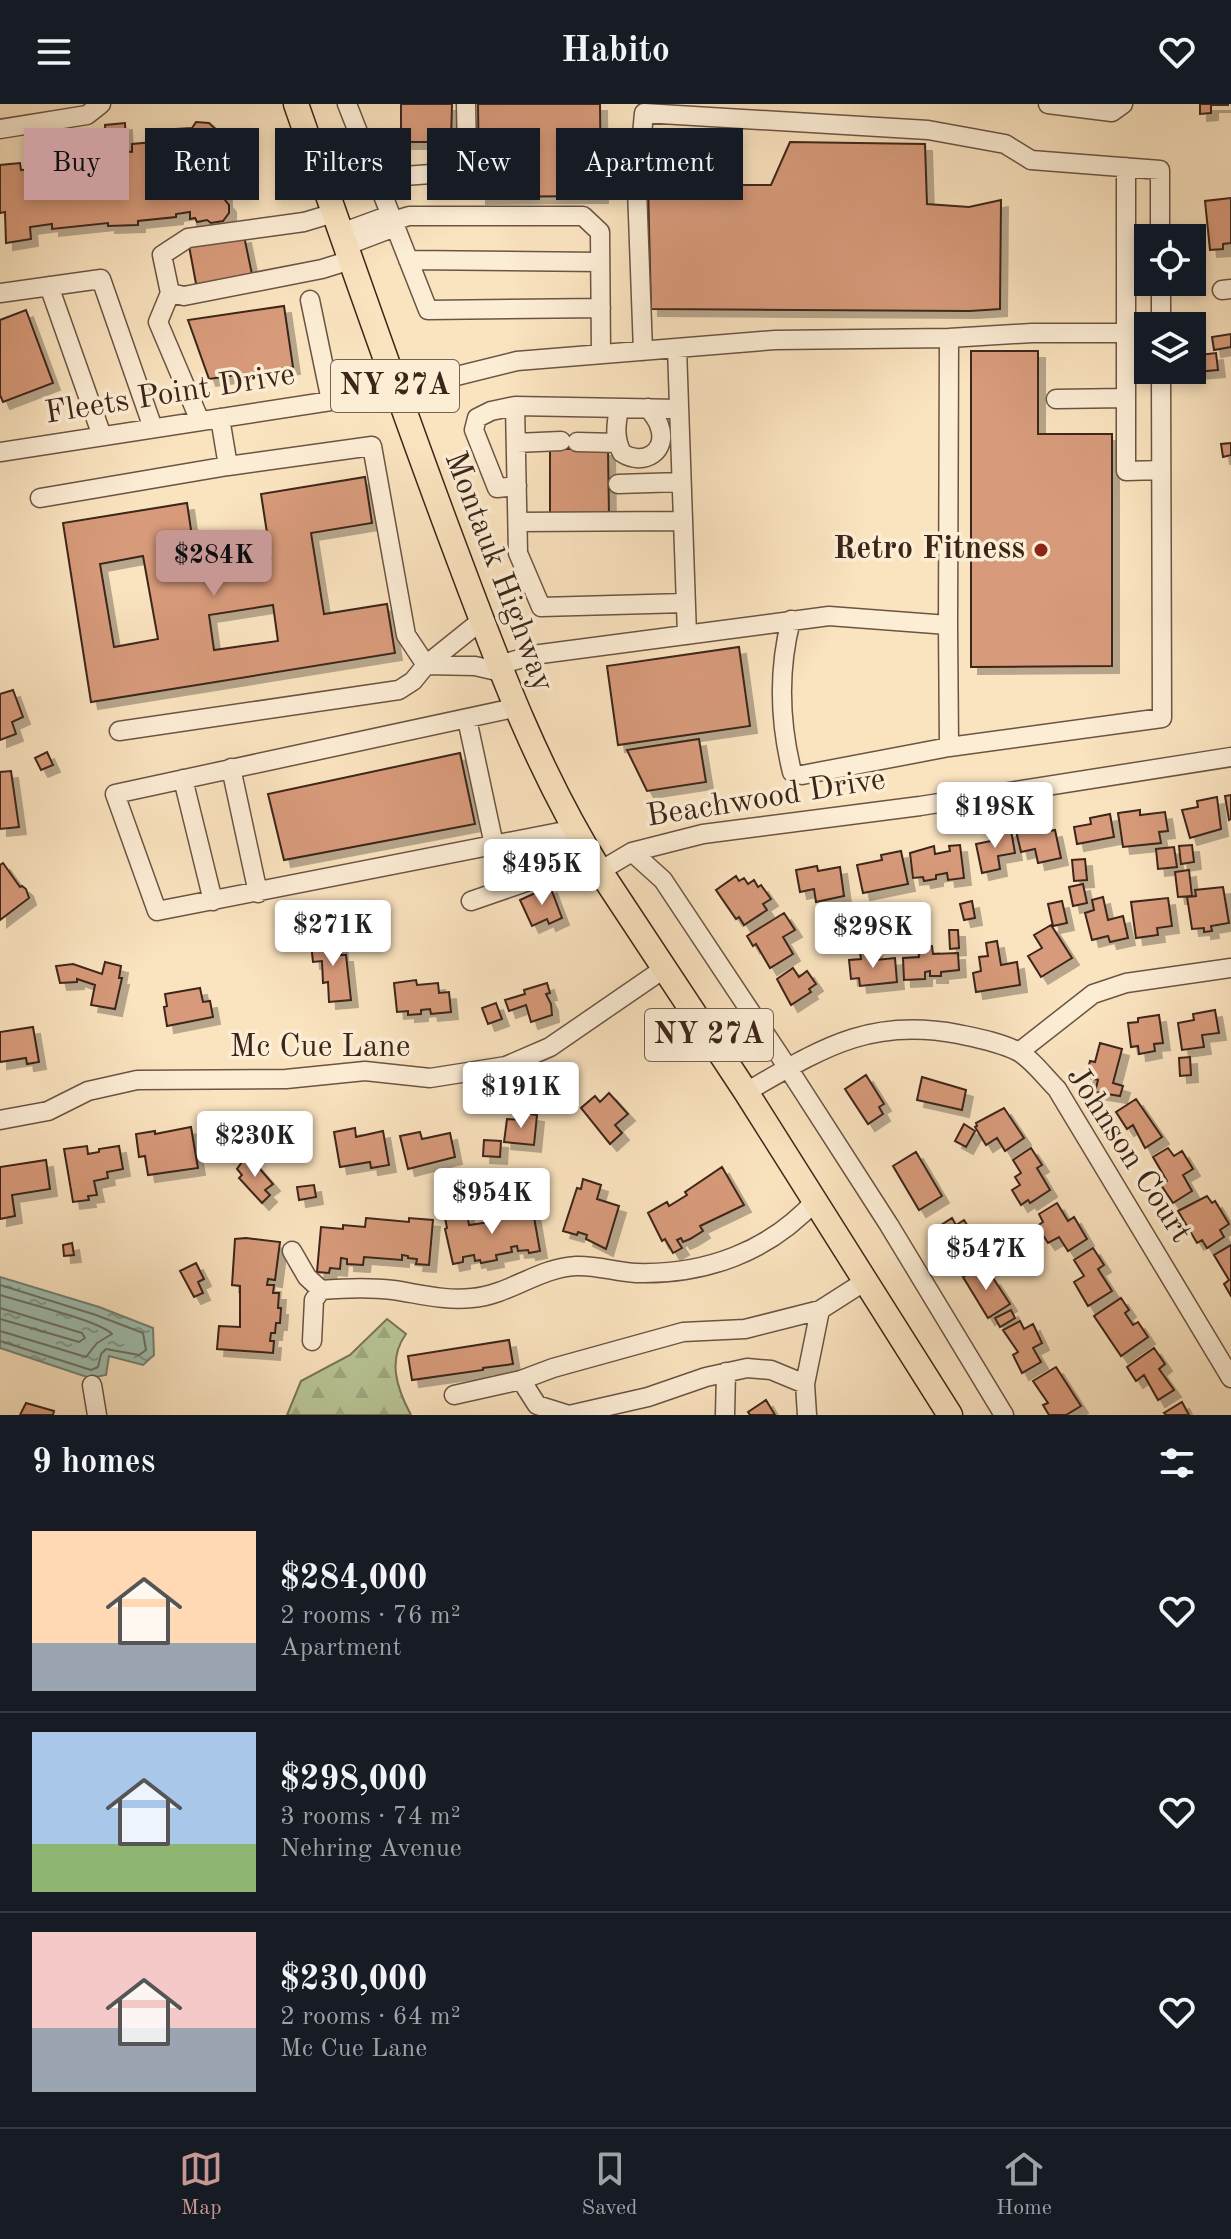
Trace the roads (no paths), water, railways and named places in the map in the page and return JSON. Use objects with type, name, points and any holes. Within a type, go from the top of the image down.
[{"type":"main road","name":"Montauk Highway","points":[[296,104],[396,391],[514,708],[575,829],[597,865]]},
{"type":"main road","name":"NY 27A","points":[[597,865],[816,1200],[950,1415]]},
{"type":"street","points":[[0,129],[87,115],[101,104]]},
{"type":"street","points":[[347,104],[356,128]]},
{"type":"street","points":[[411,175],[459,172],[467,154],[466,104]]},
{"type":"street","points":[[1048,104],[1112,112],[1123,104]]},
{"type":"street","points":[[643,351],[637,189],[644,113],[928,130],[1005,144],[1031,160],[1160,170],[1160,224]]},
{"type":"street","points":[[1126,167],[1126,471],[1161,470]]},
{"type":"street","points":[[385,200],[428,310],[601,308]]},
{"type":"street","points":[[170,293],[184,296],[322,269],[343,238],[409,216],[583,216],[600,232],[601,354]]},
{"type":"street","points":[[200,421],[158,322],[170,293],[162,255],[188,238],[304,222],[343,238]]},
{"type":"street","points":[[408,260],[600,262]]},
{"type":"street","points":[[0,293],[101,279],[153,428]]},
{"type":"street","points":[[49,286],[102,436]]},
{"type":"street","points":[[310,300],[331,401]]},
{"type":"street","name":"Fleets Point Drive","points":[[0,452],[396,391],[517,361],[775,340],[1126,333]]},
{"type":"street","points":[[949,338],[949,747]]},
{"type":"street","points":[[677,348],[687,635]]},
{"type":"street","points":[[791,620],[783,651],[783,737],[792,772],[802,775],[949,747],[1162,718],[1161,384]]},
{"type":"street","points":[[1056,399],[1126,398]]},
{"type":"street","points":[[517,486],[497,488],[474,430],[477,418],[491,411],[515,406],[679,409]]},
{"type":"street","points":[[515,406],[518,553],[541,607],[685,603]]},
{"type":"street","points":[[619,408],[615,430],[617,443],[622,453],[640,460],[658,450],[661,435],[659,424],[648,408]]},
{"type":"street","points":[[220,418],[228,466]]},
{"type":"street","points":[[516,443],[617,443]]},
{"type":"street","points":[[40,498],[228,466],[372,446],[406,635],[426,665]]},
{"type":"street","points":[[618,484],[681,482]]},
{"type":"street","points":[[518,522],[682,521]]},
{"type":"street","points":[[426,665],[500,669],[533,655],[829,616],[948,625]]},
{"type":"street","points":[[119,731],[399,690],[482,620]]},
{"type":"street","points":[[514,708],[115,794],[157,911],[575,829]]},
{"type":"street","points":[[467,719],[494,845]]},
{"type":"street","name":"Beachwood Drive","points":[[471,901],[632,852],[703,834],[920,806],[1231,757]]},
{"type":"street","points":[[231,768],[258,893]]},
{"type":"street","points":[[183,779],[213,901]]},
{"type":"street","points":[[632,852],[663,880],[788,1068],[889,1225],[1004,1415]]},
{"type":"street","name":"Mc Cue Lane","points":[[0,1120],[48,1111],[88,1091],[137,1080],[286,1079],[365,1071],[430,1078],[506,1066],[550,1047],[665,968]]},
{"type":"street","points":[[746,1092],[823,1048],[898,1028],[963,1035],[1019,1052],[1093,994],[1126,983],[1231,968]]},
{"type":"street","name":"Johnson Court","points":[[1019,1052],[1057,1089],[1231,1378]]},
{"type":"street","points":[[292,1251],[307,1277],[321,1290],[379,1289],[449,1299],[472,1298],[497,1294],[560,1268],[593,1267],[632,1273],[670,1273],[707,1267],[742,1255],[769,1240],[816,1200]]},
{"type":"street","points":[[454,1395],[521,1380],[553,1368],[683,1332],[745,1329],[820,1310],[867,1280]]},
{"type":"street","points":[[312,1341],[314,1300],[321,1290]]},
{"type":"street","points":[[807,1415],[805,1384],[820,1310]]},
{"type":"street","points":[[521,1380],[537,1405],[569,1415],[612,1411],[726,1372],[747,1368],[771,1370],[805,1384]]},
{"type":"street","points":[[725,1415],[726,1372]]},
{"type":"street","points":[[92,1385],[97,1415]]},
{"type":"water","points":[[0,1277],[99,1307],[153,1328],[154,1355],[143,1365],[109,1356],[106,1375],[90,1378],[0,1348]]},
{"type":"place","name":"Retro Fitness","points":[[1041,550]]}]
